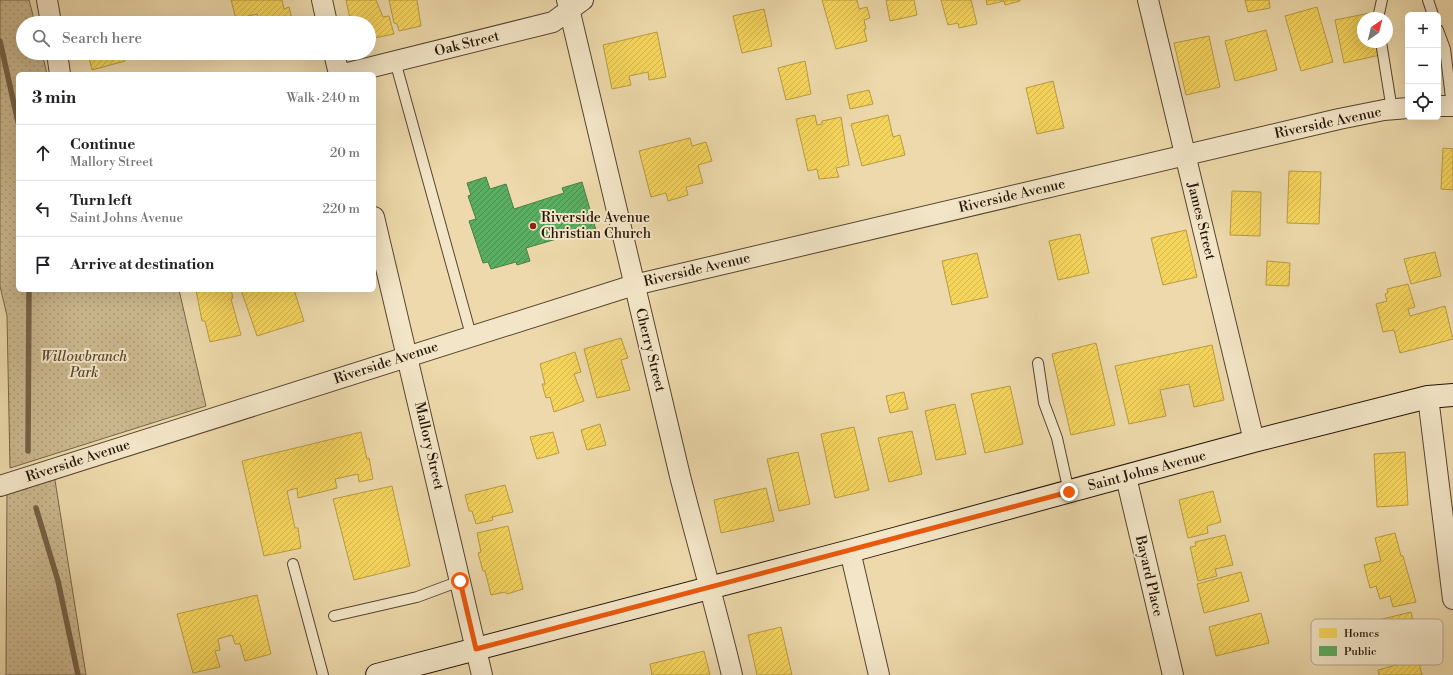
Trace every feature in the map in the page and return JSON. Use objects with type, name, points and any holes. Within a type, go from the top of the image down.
[{"type":"main road","name":"Saint Johns Avenue","points":[[377,675],[850,551],[1254,441],[1428,397],[1453,395]]},
{"type":"street","points":[[47,0],[50,16]]},
{"type":"street","points":[[322,0],[325,16]]},
{"type":"street","name":"James Street","points":[[1148,0],[1254,441]]},
{"type":"street","name":"Oak Street","points":[[352,72],[554,22],[573,4]]},
{"type":"street","name":"Cherry Street","points":[[573,4],[634,284],[708,587],[718,618],[732,675]]},
{"type":"street","points":[[58,60],[60,72]]},
{"type":"street","points":[[336,60],[339,72]]},
{"type":"street","name":"Riverside Avenue","points":[[0,486],[634,284],[1339,119],[1400,109]]},
{"type":"street","name":"Mallory Street","points":[[376,226],[482,675]]},
{"type":"street","points":[[1428,397],[1451,560],[1453,599]]},
{"type":"street","name":"Bayard Place","points":[[1126,477],[1173,675]]},
{"type":"street","points":[[850,551],[879,675]]},
{"type":"lane","points":[[1379,12],[1382,0]]},
{"type":"lane","points":[[1428,0],[1432,12]]},
{"type":"lane","points":[[1441,38],[1445,49],[1448,106]]},
{"type":"lane","points":[[1384,48],[1400,109]]},
{"type":"lane","points":[[395,61],[471,335]]},
{"type":"lane","points":[[1038,363],[1044,403],[1057,438],[1069,492]]},
{"type":"lane","points":[[293,564],[323,675]]},
{"type":"lane","points":[[334,616],[417,597],[460,581]]},
{"type":"green space","name":"Willowbranch Park","points":[[0,0],[29,0],[33,16],[16,16],[16,60],[44,60],[47,72],[16,72],[16,292],[179,292],[206,406],[10,468],[7,316],[0,286]]},
{"type":"green space","points":[[54,474],[86,675],[6,675],[7,488]]},
{"type":"building: Homes","points":[[231,0],[282,0],[284,9],[289,7],[291,16],[258,16],[257,14],[249,16],[235,16]]},
{"type":"building: Homes","points":[[346,0],[376,0],[383,17],[389,16],[394,34],[376,38],[376,16],[349,16]]},
{"type":"building: Homes","points":[[389,0],[417,0],[421,26],[399,31],[397,24],[394,23]]},
{"type":"building: Homes","points":[[822,0],[857,0],[859,9],[867,7],[870,18],[864,20],[866,29],[864,29],[867,41],[836,49]]},
{"type":"building: Homes","points":[[886,0],[914,0],[917,15],[890,21]]},
{"type":"building: Homes","points":[[941,0],[971,0],[977,24],[959,28],[958,23],[948,25]]},
{"type":"building: Homes","points":[[986,0],[1020,1],[1005,5],[1004,1],[987,5]]},
{"type":"building: Homes","points":[[1245,0],[1269,0],[1270,8],[1248,12]]},
{"type":"building: Homes","points":[[1317,7],[1333,62],[1301,71],[1285,16]]},
{"type":"building: Homes","points":[[764,9],[772,46],[742,53],[733,16]]},
{"type":"building: Homes","points":[[1357,16],[1357,48],[1378,48],[1380,55],[1344,63],[1335,20]]},
{"type":"building: Homes","points":[[1266,30],[1277,70],[1235,81],[1225,41]]},
{"type":"building: Homes","points":[[657,32],[666,77],[649,80],[648,72],[629,76],[631,85],[612,89],[603,45]]},
{"type":"building: Homes","points":[[1209,36],[1220,87],[1186,95],[1174,43]]},
{"type":"building: Homes","points":[[90,60],[125,60],[125,61],[92,70]]},
{"type":"building: Homes","points":[[805,61],[811,94],[786,100],[778,68]]},
{"type":"building: Homes","points":[[1053,81],[1064,128],[1037,134],[1026,88]]},
{"type":"building: Homes","points":[[869,90],[873,104],[850,109],[847,95]]},
{"type":"building: Homes","points":[[815,115],[817,125],[822,124],[822,121],[841,117],[849,165],[836,168],[839,177],[819,179],[817,169],[808,171],[796,119]]},
{"type":"building: Homes","points":[[888,115],[893,137],[900,135],[905,155],[862,166],[851,124]]},
{"type":"building: Homes","points":[[690,138],[692,146],[706,142],[712,161],[698,165],[703,183],[686,187],[688,195],[668,201],[666,193],[651,197],[639,151]]},
{"type":"building: Homes","points":[[1443,148],[1453,149],[1453,190],[1441,189]]},
{"type":"building: Homes","points":[[1289,171],[1321,172],[1319,224],[1287,223]]},
{"type":"building: Homes","points":[[1232,191],[1261,192],[1260,236],[1230,235]]},
{"type":"building: Homes","points":[[1186,230],[1197,277],[1163,285],[1151,238]]},
{"type":"building: Homes","points":[[1080,234],[1089,273],[1058,280],[1049,241]]},
{"type":"building: Homes","points":[[1435,252],[1441,276],[1411,284],[1404,259]]},
{"type":"building: Homes","points":[[977,253],[988,297],[952,305],[942,261]]},
{"type":"building: Homes","points":[[1267,261],[1290,263],[1289,286],[1266,285]]},
{"type":"building: Homes","points":[[1408,284],[1415,307],[1408,309],[1410,316],[1445,306],[1453,339],[1400,353],[1394,330],[1383,332],[1376,304],[1387,301],[1385,294],[1388,293],[1387,289]]},
{"type":"building: Homes","points":[[196,292],[232,292],[233,298],[231,299],[241,335],[210,342],[205,321],[202,321]]},
{"type":"building: Homes","points":[[242,292],[295,292],[304,321],[257,336]]},
{"type":"building: Homes","points":[[621,338],[628,358],[621,360],[630,390],[597,398],[584,349]]},
{"type":"building: Homes","points":[[1096,343],[1115,425],[1071,435],[1052,354]]},
{"type":"building: Homes","points":[[1212,345],[1224,400],[1194,407],[1189,384],[1160,390],[1166,416],[1129,424],[1115,366]]},
{"type":"building: Homes","points":[[575,352],[581,372],[574,374],[584,401],[554,412],[550,397],[546,398],[542,384],[545,384],[540,364]]},
{"type":"building: Homes","points":[[1010,386],[1023,444],[985,453],[971,394]]},
{"type":"building: Homes","points":[[904,392],[908,409],[890,413],[886,396]]},
{"type":"building: Homes","points":[[955,404],[966,454],[936,460],[925,411]]},
{"type":"building: Homes","points":[[600,424],[606,445],[587,450],[581,430]]},
{"type":"building: Homes","points":[[854,427],[869,490],[835,498],[821,434]]},
{"type":"building: Homes","points":[[912,431],[922,474],[889,482],[878,438]]},
{"type":"building: Homes","points":[[361,432],[367,459],[369,458],[373,479],[359,482],[358,474],[335,479],[337,488],[298,498],[297,488],[287,491],[295,528],[298,528],[301,548],[264,556],[242,461]]},
{"type":"building: Homes","points":[[553,432],[559,453],[537,459],[530,437]]},
{"type":"building: Homes","points":[[798,452],[810,504],[779,511],[767,459]]},
{"type":"building: Homes","points":[[1405,452],[1408,505],[1377,507],[1374,454]]},
{"type":"building: Homes","points":[[505,485],[513,512],[492,517],[493,520],[476,524],[472,511],[469,511],[465,495]]},
{"type":"building: Homes","points":[[392,486],[410,566],[354,580],[333,499]]},
{"type":"building: Homes","points":[[766,488],[774,521],[721,533],[714,500]]},
{"type":"building: Homes","points":[[1213,491],[1221,522],[1207,526],[1208,533],[1188,538],[1179,500]]},
{"type":"building: Homes","points":[[508,526],[523,589],[507,594],[505,592],[491,595],[485,571],[483,571],[478,553],[481,552],[477,533]]},
{"type":"building: Homes","points":[[1395,533],[1416,602],[1393,607],[1390,596],[1380,599],[1376,586],[1370,588],[1364,565],[1381,561],[1375,538]]},
{"type":"building: Homes","points":[[1225,535],[1233,565],[1215,569],[1217,576],[1198,581],[1190,547],[1196,546],[1195,542]]},
{"type":"building: Homes","points":[[1241,572],[1249,601],[1204,613],[1197,584]]},
{"type":"building: Homes","points":[[257,595],[271,654],[245,661],[240,644],[235,644],[232,635],[218,639],[220,650],[215,651],[220,667],[193,673],[177,614]]},
{"type":"building: Homes","points":[[1411,612],[1413,619],[1382,619]]},
{"type":"building: Homes","points":[[1261,613],[1269,643],[1216,656],[1209,627]]},
{"type":"building: Homes","points":[[781,627],[792,675],[757,675],[748,635]]},
{"type":"building: Homes","points":[[704,651],[710,675],[652,675],[650,664]]},
{"type":"building: Homes","points":[[1396,665],[1420,665],[1422,675],[1379,675],[1378,670]]},
{"type":"building: Public","name":"Riverside Avenue Christian Church","points":[[486,177],[490,189],[506,184],[514,209],[564,193],[562,188],[582,182],[596,230],[579,235],[577,233],[526,248],[530,261],[517,265],[516,262],[491,269],[488,262],[483,263],[469,221],[476,219],[468,196],[471,195],[467,183]]},
{"type":"waterway","points":[[0,41],[16,113]]},
{"type":"waterway","points":[[28,451],[29,292]]},
{"type":"waterway","points":[[36,508],[58,581],[78,675]]},
{"type":"place","name":"Riverside Avenue Christian Church","points":[[533,226]]},
{"type":"route","points":[[460,581],[476,649],[1069,492]]}]
